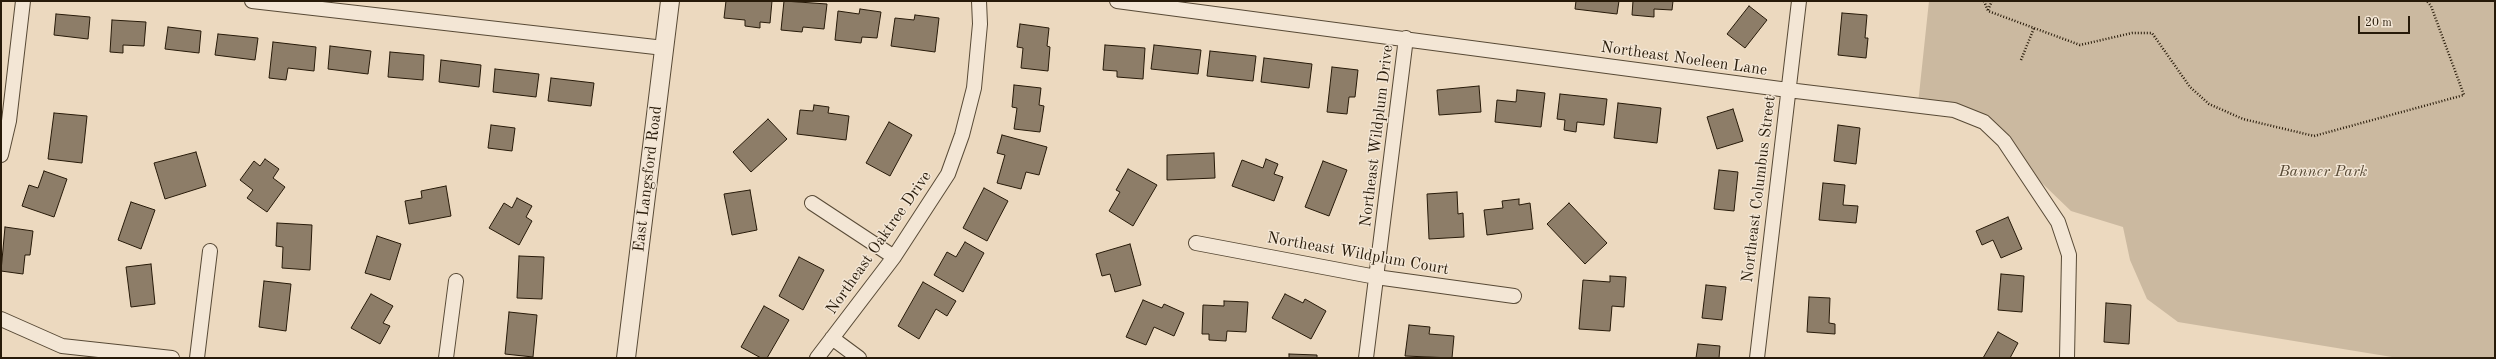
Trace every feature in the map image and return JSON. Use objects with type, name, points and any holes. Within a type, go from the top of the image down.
[{"type":"street","points":[[1,155],[8,121],[23,1]]},
{"type":"street","points":[[252,1],[664,48]]},
{"type":"street","name":"East Langsford Road","points":[[626,358],[670,1]]},
{"type":"street","name":"Northeast Oaktree Drive","points":[[817,358],[894,257],[948,174],[962,135],[974,88],[980,24],[979,1]]},
{"type":"street","name":"Northeast Noeleen Lane","points":[[1117,1],[1406,38],[1788,90],[1954,110],[1984,122],[2004,141],[2058,222],[2069,255],[2067,358]]},
{"type":"street","name":"Northeast Columbus Street","points":[[1757,358],[1799,1]]},
{"type":"street","name":"Northeast Wildplum Drive","points":[[1366,358],[1406,38]]},
{"type":"street","points":[[812,203],[894,257]]},
{"type":"street","name":"Northeast Wildplum Court","points":[[1196,243],[1376,277],[1514,296]]},
{"type":"street","points":[[197,358],[210,251]]},
{"type":"street","points":[[446,358],[456,281]]},
{"type":"street","points":[[1,319],[62,346],[172,358]]},
{"type":"street","points":[[832,338],[859,358]]},
{"type":"path","points":[[1984,1],[1988,10],[2080,45],[2132,33],[2152,33],[2190,87],[2209,104],[2243,119],[2314,136],[2464,95],[2431,6],[2427,1]]},
{"type":"path","points":[[1988,10],[1992,1]]},
{"type":"path","points":[[2021,60],[2034,28]]},
{"type":"green space","name":"Banner Park","points":[[1929,1],[2495,1],[2495,358],[2398,358],[2178,322],[2147,299],[2130,260],[2123,227],[2071,211],[2021,163],[1984,122],[1918,104]]},
{"type":"building","points":[[726,1],[772,1],[770,23],[760,22],[760,28],[745,26],[745,20],[724,18]]},
{"type":"building","points":[[784,1],[827,4],[824,29],[803,27],[802,32],[781,30]]},
{"type":"building","points":[[1576,1],[1619,1],[1617,14],[1575,9]]},
{"type":"building","points":[[1633,1],[1673,1],[1672,10],[1654,9],[1654,17],[1632,15]]},
{"type":"building","points":[[1749,6],[1767,20],[1745,48],[1727,34]]},
{"type":"building","points":[[860,9],[881,12],[877,38],[862,37],[861,43],[835,40],[838,11],[859,14]]},
{"type":"building","points":[[1842,13],[1867,15],[1865,38],[1868,38],[1866,58],[1838,55]]},
{"type":"building","points":[[56,14],[90,17],[88,39],[54,35]]},
{"type":"building","points":[[915,15],[939,18],[935,52],[891,46],[895,18],[914,20]]},
{"type":"building","points":[[112,20],[146,22],[144,46],[123,45],[123,53],[110,52]]},
{"type":"building","points":[[1020,24],[1049,28],[1047,46],[1050,47],[1048,71],[1021,68],[1023,48],[1017,47]]},
{"type":"building","points":[[168,27],[201,31],[199,53],[165,49]]},
{"type":"building","points":[[218,34],[258,38],[255,60],[215,55]]},
{"type":"building","points":[[273,42],[316,47],[314,71],[288,68],[286,80],[269,78]]},
{"type":"building","points":[[1105,45],[1145,48],[1143,79],[1117,77],[1117,71],[1103,70]]},
{"type":"building","points":[[1154,45],[1201,50],[1198,74],[1151,69]]},
{"type":"building","points":[[330,46],[371,51],[368,74],[328,69]]},
{"type":"building","points":[[1210,51],[1256,56],[1253,81],[1207,76]]},
{"type":"building","points":[[390,52],[424,55],[423,80],[388,77]]},
{"type":"building","points":[[1264,58],[1312,64],[1309,88],[1261,82]]},
{"type":"building","points":[[441,60],[481,65],[479,87],[439,82]]},
{"type":"building","points":[[1332,67],[1358,70],[1355,97],[1349,97],[1347,114],[1327,112]]},
{"type":"building","points":[[495,69],[539,74],[536,97],[493,92]]},
{"type":"building","points":[[551,78],[594,83],[591,106],[548,101]]},
{"type":"building","points":[[1014,85],[1041,88],[1039,105],[1044,106],[1040,132],[1014,129],[1017,108],[1012,107]]},
{"type":"building","points":[[1479,86],[1481,112],[1439,115],[1437,90]]},
{"type":"building","points":[[1517,90],[1545,93],[1541,127],[1495,122],[1497,100],[1516,102]]},
{"type":"building","points":[[1560,94],[1607,99],[1604,125],[1577,122],[1576,132],[1564,130],[1565,120],[1557,119]]},
{"type":"building","points":[[1618,103],[1661,108],[1657,143],[1614,138]]},
{"type":"building","points":[[814,105],[829,107],[828,113],[849,116],[846,140],[797,134],[800,110],[813,111]]},
{"type":"building","points":[[1733,109],[1743,141],[1717,149],[1707,117]]},
{"type":"building","points":[[54,113],[87,116],[82,163],[48,159]]},
{"type":"building","points":[[768,119],[787,139],[751,172],[733,152]]},
{"type":"building","points":[[889,122],[912,135],[890,176],[866,163]]},
{"type":"building","points":[[491,125],[515,128],[512,151],[488,148]]},
{"type":"building","points":[[1838,125],[1860,128],[1856,164],[1834,161]]},
{"type":"building","points":[[1002,135],[1047,147],[1039,175],[1026,172],[1021,189],[997,183],[1005,155],[997,153]]},
{"type":"building","points":[[196,152],[206,186],[165,199],[154,163]]},
{"type":"building","points":[[1214,153],[1215,178],[1167,180],[1167,155]]},
{"type":"building","points":[[265,159],[279,169],[273,178],[285,187],[267,212],[247,198],[253,190],[240,180],[254,161],[260,166]]},
{"type":"building","points":[[1266,159],[1278,164],[1274,174],[1283,177],[1274,201],[1232,186],[1242,160],[1263,168]]},
{"type":"building","points":[[1323,161],[1347,170],[1329,216],[1305,207]]},
{"type":"building","points":[[1128,169],[1157,185],[1133,226],[1109,211],[1120,192],[1116,190]]},
{"type":"building","points":[[1719,170],[1738,172],[1734,211],[1714,209]]},
{"type":"building","points":[[44,171],[67,179],[54,217],[22,206],[29,185],[38,188]]},
{"type":"building","points":[[1823,183],[1845,185],[1843,205],[1858,206],[1856,223],[1819,220]]},
{"type":"building","points":[[446,186],[451,216],[409,224],[405,201],[422,198],[421,191]]},
{"type":"building","points":[[984,188],[1008,201],[987,241],[963,228]]},
{"type":"building","points":[[750,190],[757,230],[732,235],[724,194]]},
{"type":"building","points":[[1457,192],[1458,214],[1463,213],[1464,237],[1429,239],[1427,194]]},
{"type":"building","points":[[517,198],[532,206],[526,217],[532,221],[519,245],[489,228],[504,203],[512,208]]},
{"type":"building","points":[[1519,199],[1519,205],[1530,203],[1533,229],[1487,235],[1484,210],[1503,208],[1502,201]]},
{"type":"building","points":[[131,202],[155,210],[141,249],[118,240]]},
{"type":"building","points":[[1569,203],[1607,243],[1585,264],[1547,224]]},
{"type":"building","points":[[2008,217],[2022,249],[2001,258],[1993,240],[1982,245],[1976,231]]},
{"type":"building","points":[[277,223],[312,225],[310,270],[282,268],[283,247],[276,246]]},
{"type":"building","points":[[5,227],[33,231],[30,255],[25,255],[23,274],[1,271]]},
{"type":"building","points":[[377,236],[401,244],[390,280],[365,273]]},
{"type":"building","points":[[965,242],[984,253],[963,292],[934,275],[947,252],[956,257]]},
{"type":"building","points":[[1130,244],[1141,285],[1115,292],[1110,274],[1102,276],[1096,254]]},
{"type":"building","points":[[519,256],[544,257],[542,299],[517,298]]},
{"type":"building","points":[[799,257],[824,270],[803,310],[779,296]]},
{"type":"building","points":[[151,264],[155,304],[131,307],[126,267]]},
{"type":"building","points":[[2001,274],[2024,276],[2022,312],[1998,310]]},
{"type":"building","points":[[1610,276],[1626,277],[1624,307],[1612,306],[1610,331],[1579,329],[1583,280],[1610,282]]},
{"type":"building","points":[[264,281],[291,284],[286,331],[259,327]]},
{"type":"building","points":[[923,282],[956,301],[947,316],[936,309],[919,339],[898,326]]},
{"type":"building","points":[[1706,285],[1726,287],[1722,320],[1702,318]]},
{"type":"building","points":[[371,294],[393,306],[383,323],[390,326],[380,344],[351,328]]},
{"type":"building","points":[[1285,294],[1303,303],[1305,299],[1326,311],[1311,339],[1272,318]]},
{"type":"building","points":[[1809,297],[1830,298],[1829,323],[1835,324],[1835,334],[1807,332]]},
{"type":"building","points":[[1143,300],[1162,308],[1164,304],[1184,313],[1174,336],[1154,327],[1146,345],[1126,337]]},
{"type":"building","points":[[1224,301],[1248,302],[1246,332],[1227,331],[1226,341],[1209,340],[1209,334],[1202,334],[1203,305],[1224,306]]},
{"type":"building","points":[[2106,303],[2131,305],[2129,344],[2104,342]]},
{"type":"building","points":[[764,306],[789,320],[767,358],[761,358],[741,347]]},
{"type":"building","points":[[509,312],[537,315],[533,357],[505,354]]},
{"type":"building","points":[[1409,325],[1430,327],[1429,334],[1454,336],[1452,358],[1405,356]]},
{"type":"building","points":[[1998,332],[2018,343],[2010,358],[1983,358]]},
{"type":"building","points":[[1698,344],[1720,346],[1719,358],[1696,358]]},
{"type":"building","points":[[1289,354],[1317,355],[1317,358],[1289,358]]}]
